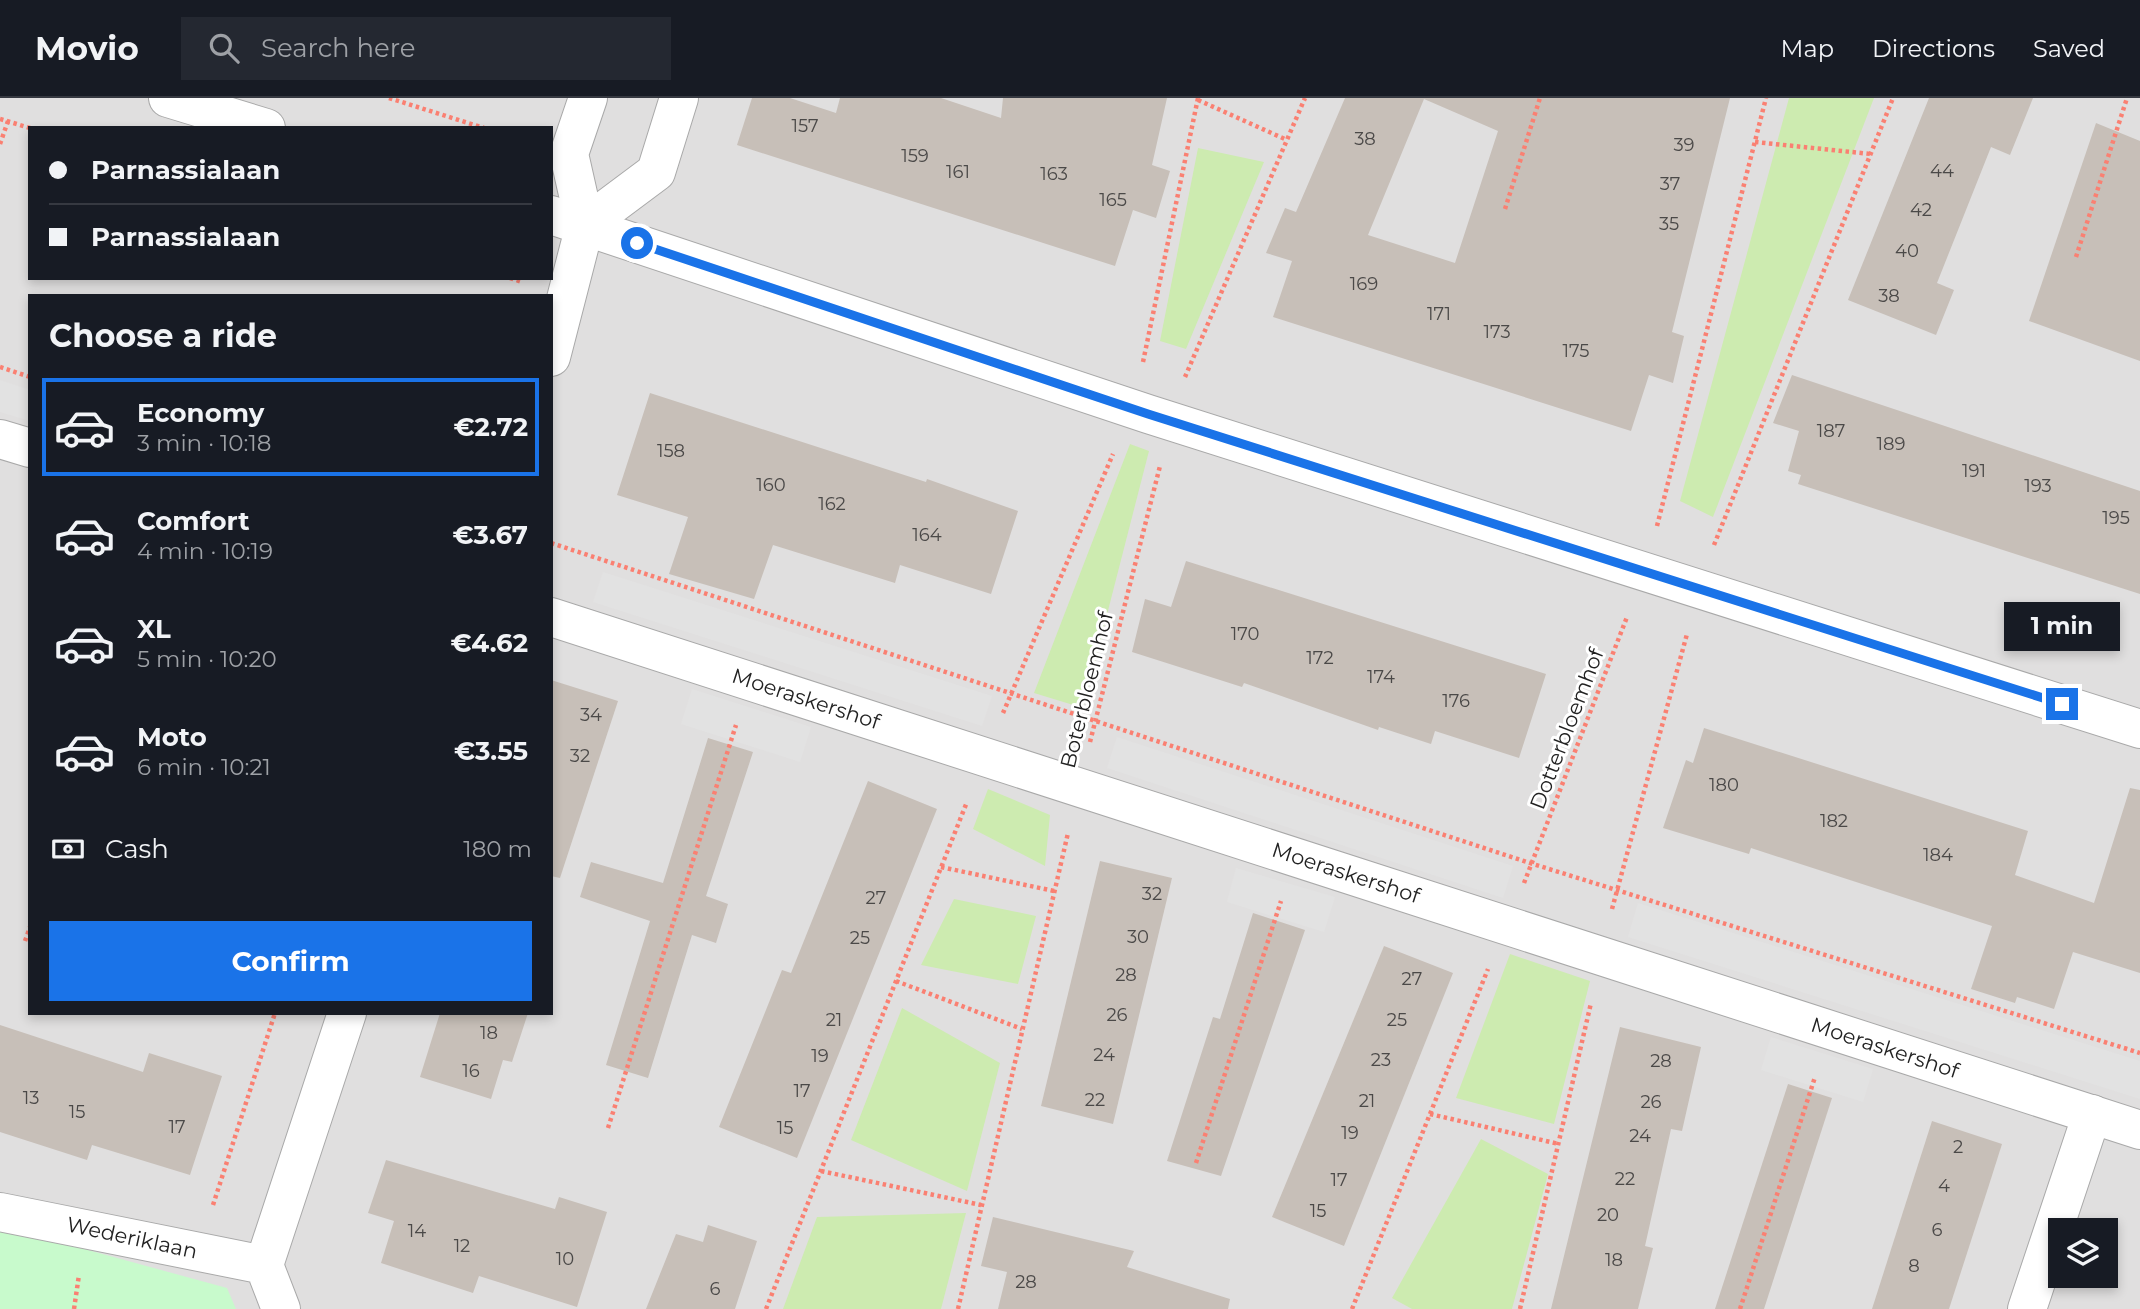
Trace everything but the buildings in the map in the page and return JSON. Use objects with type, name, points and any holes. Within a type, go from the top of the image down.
[{"type":"street","points":[[168,98],[259,126]]},
{"type":"street","points":[[553,341],[568,220],[569,155],[588,98]]},
{"type":"street","points":[[568,220],[656,172],[680,98]]},
{"type":"street","points":[[568,220],[1172,421],[2140,729]]},
{"type":"street","points":[[0,439],[28,447]]},
{"type":"street","name":"Moeraskershof","points":[[553,618],[2140,1130]]},
{"type":"street","points":[[281,1309],[264,1265],[346,1015]]},
{"type":"street","points":[[2027,1309],[2092,1114]]},
{"type":"street","name":"Wederiklaan","points":[[0,1212],[264,1265]]},
{"type":"path","points":[[390,98],[478,126]]},
{"type":"path","name":"Boterbloemhof","points":[[958,1309],[1079,787],[1180,388],[1305,98]]},
{"type":"path","points":[[1506,209],[1540,98]]},
{"type":"path","name":"Dotterbloemhof","points":[[1352,1309],[1532,864],[1644,573],[1766,98]]},
{"type":"path","points":[[1520,1309],[1616,891],[1706,565],[1893,98]]},
{"type":"path","points":[[2076,257],[2127,98]]},
{"type":"path","points":[[1198,100],[1287,140]]},
{"type":"path","points":[[0,119],[28,127]]},
{"type":"path","points":[[0,144],[8,121]]},
{"type":"path","points":[[1755,142],[1871,154]]},
{"type":"path","points":[[0,367],[28,376]]},
{"type":"path","points":[[553,544],[1616,891],[2140,1053]]},
{"type":"path","points":[[608,1128],[750,681]]},
{"type":"path","points":[[1196,1163],[1296,857]]},
{"type":"path","points":[[941,867],[1054,891]]},
{"type":"path","points":[[25,941],[28,933]]},
{"type":"path","points":[[896,981],[1022,1029]]},
{"type":"path","points":[[198,1252],[274,1015]]},
{"type":"path","points":[[1740,1309],[1830,1030]]},
{"type":"path","points":[[1430,1114],[1559,1144]]},
{"type":"path","points":[[821,1171],[982,1205]]},
{"type":"shaded area","points":[[0,98],[2140,98],[2140,1309],[0,1309]]},
{"type":"shaded area","points":[[0,380],[28,389],[28,420],[0,412]]},
{"type":"shaded area","points":[[603,572],[992,696],[982,726],[593,602]]},
{"type":"shaded area","points":[[692,689],[811,727],[800,762],[681,724]]},
{"type":"shaded area","points":[[1117,737],[1513,866],[1503,898],[1107,768]]},
{"type":"shaded area","points":[[1236,868],[1335,897],[1324,932],[1227,902]]},
{"type":"shaded area","points":[[1638,903],[2140,1061],[2140,1099],[1628,937]]},
{"type":"shaded area","points":[[1771,1037],[1873,1069],[1863,1102],[1761,1070]]},
{"type":"green space","points":[[1789,98],[1874,98],[1713,517],[1680,501]]},
{"type":"green space","points":[[1198,148],[1264,162],[1186,349],[1160,341]]},
{"type":"green space","points":[[1130,444],[1149,451],[1083,708],[1034,693]]},
{"type":"green space","points":[[988,789],[1050,815],[1045,866],[973,829]]},
{"type":"green space","points":[[954,899],[1036,916],[1018,984],[921,965]]},
{"type":"green space","points":[[1510,954],[1590,981],[1554,1124],[1456,1098]]},
{"type":"green space","points":[[902,1008],[1000,1063],[967,1191],[851,1140]]},
{"type":"green space","points":[[1481,1139],[1548,1174],[1512,1309],[1412,1309],[1392,1298]]},
{"type":"green space","points":[[966,1213],[941,1309],[783,1309],[817,1217]]},
{"type":"green space","points":[[0,1226],[227,1288],[236,1309],[0,1309]]},
{"type":"route","points":[[637,243],[1148,414],[2062,704]]}]
